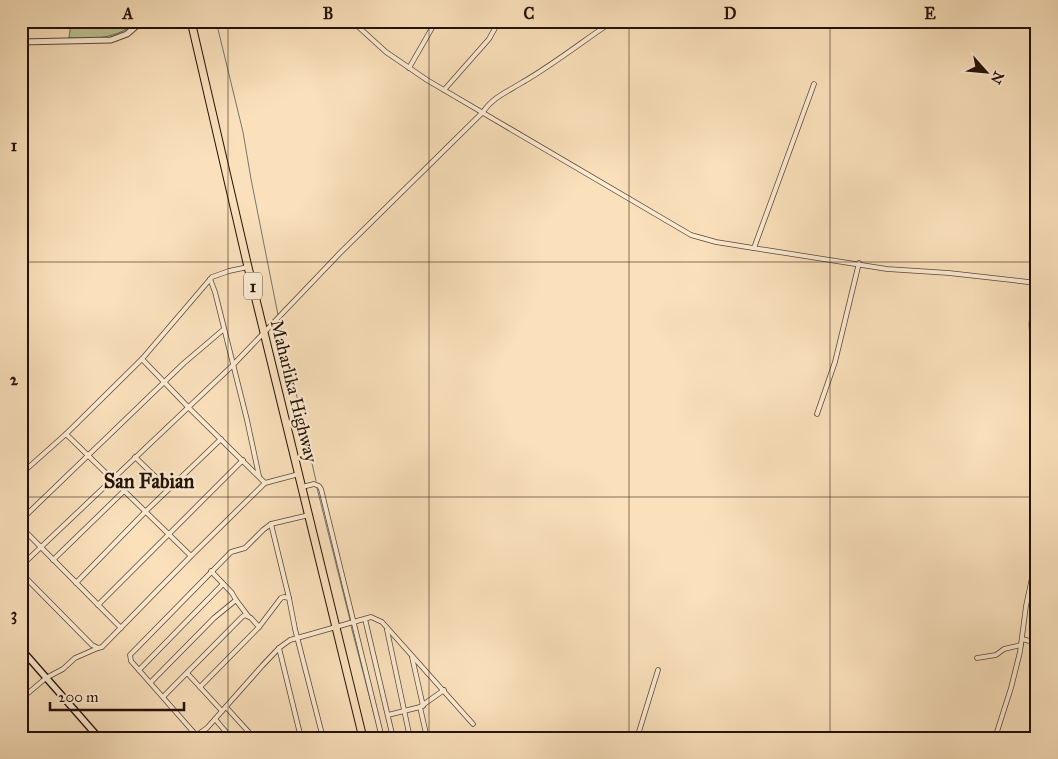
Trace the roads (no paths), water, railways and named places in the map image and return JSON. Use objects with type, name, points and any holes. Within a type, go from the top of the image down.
[{"type":"highway","name":"Maharlika Highway","points":[[191,21],[248,267],[362,738]]},
{"type":"main road","points":[[21,649],[99,738]]},
{"type":"street","points":[[21,42],[111,40],[127,34],[142,21]]},
{"type":"street","points":[[352,21],[386,52],[444,90],[683,231],[700,238],[887,269],[949,273],[1037,283]]},
{"type":"street","points":[[409,68],[436,21]]},
{"type":"street","points":[[444,90],[489,39],[499,21]]},
{"type":"street","points":[[21,566],[232,365],[341,252],[483,112],[490,102],[613,21]]},
{"type":"street","points":[[754,248],[814,84]]},
{"type":"street","points":[[817,414],[835,362],[859,264]]},
{"type":"street","points":[[21,474],[66,434],[142,358],[210,280],[217,274],[248,267]]},
{"type":"street","points":[[210,280],[215,292],[259,476]]},
{"type":"street","points":[[1037,298],[1031,328],[1033,336],[1037,340]]},
{"type":"street","points":[[21,520],[165,382],[224,329]]},
{"type":"street","points":[[142,358],[188,407],[265,483]]},
{"type":"street","points":[[66,434],[191,556]]},
{"type":"street","points":[[76,583],[146,511],[221,439]]},
{"type":"street","points":[[135,457],[168,490]]},
{"type":"street","points":[[98,605],[243,460]]},
{"type":"street","points":[[21,699],[46,678],[62,669],[75,658],[102,648],[265,483],[299,474]]},
{"type":"street","points":[[302,487],[317,484],[321,489],[382,738]]},
{"type":"street","points":[[53,560],[124,491]]},
{"type":"street","points":[[309,515],[271,524],[247,547],[232,552],[210,571],[130,655],[130,661],[164,696],[195,736],[207,728],[280,648],[297,637],[365,619],[376,618],[444,690],[473,724]]},
{"type":"street","points":[[271,524],[323,738]]},
{"type":"street","points":[[21,527],[121,628]]},
{"type":"street","points":[[995,738],[1011,688],[1021,645],[1026,606],[1037,554]]},
{"type":"street","points":[[210,571],[224,584],[248,616],[260,627]]},
{"type":"street","points":[[21,573],[92,645],[98,648]]},
{"type":"street","points":[[139,670],[224,584]]},
{"type":"street","points":[[200,687],[260,627],[281,598],[289,598]]},
{"type":"street","points":[[151,682],[214,618],[236,600]]},
{"type":"street","points":[[164,696],[242,617],[248,616]]},
{"type":"street","points":[[365,619],[393,738]]},
{"type":"street","points":[[387,628],[410,738]]},
{"type":"street","points":[[1022,640],[1037,643]]},
{"type":"street","points":[[977,658],[996,655],[1002,650],[1021,645]]},
{"type":"street","points":[[280,648],[301,738]]},
{"type":"street","points":[[411,655],[427,738]]},
{"type":"street","points":[[637,738],[658,670]]},
{"type":"street","points":[[187,673],[222,711]]},
{"type":"street","points":[[388,715],[421,706],[444,690]]},
{"type":"street","points":[[226,707],[254,738]]},
{"type":"street","points":[[215,719],[231,738]]},
{"type":"waterway","points":[[216,21],[243,132],[278,315]]},
{"type":"waterway","points":[[280,322],[316,481]]},
{"type":"waterway","points":[[317,488],[350,620]]},
{"type":"waterway","points":[[351,626],[375,718]]},
{"type":"district","name":"San Fabian","points":[[149,481]]}]
